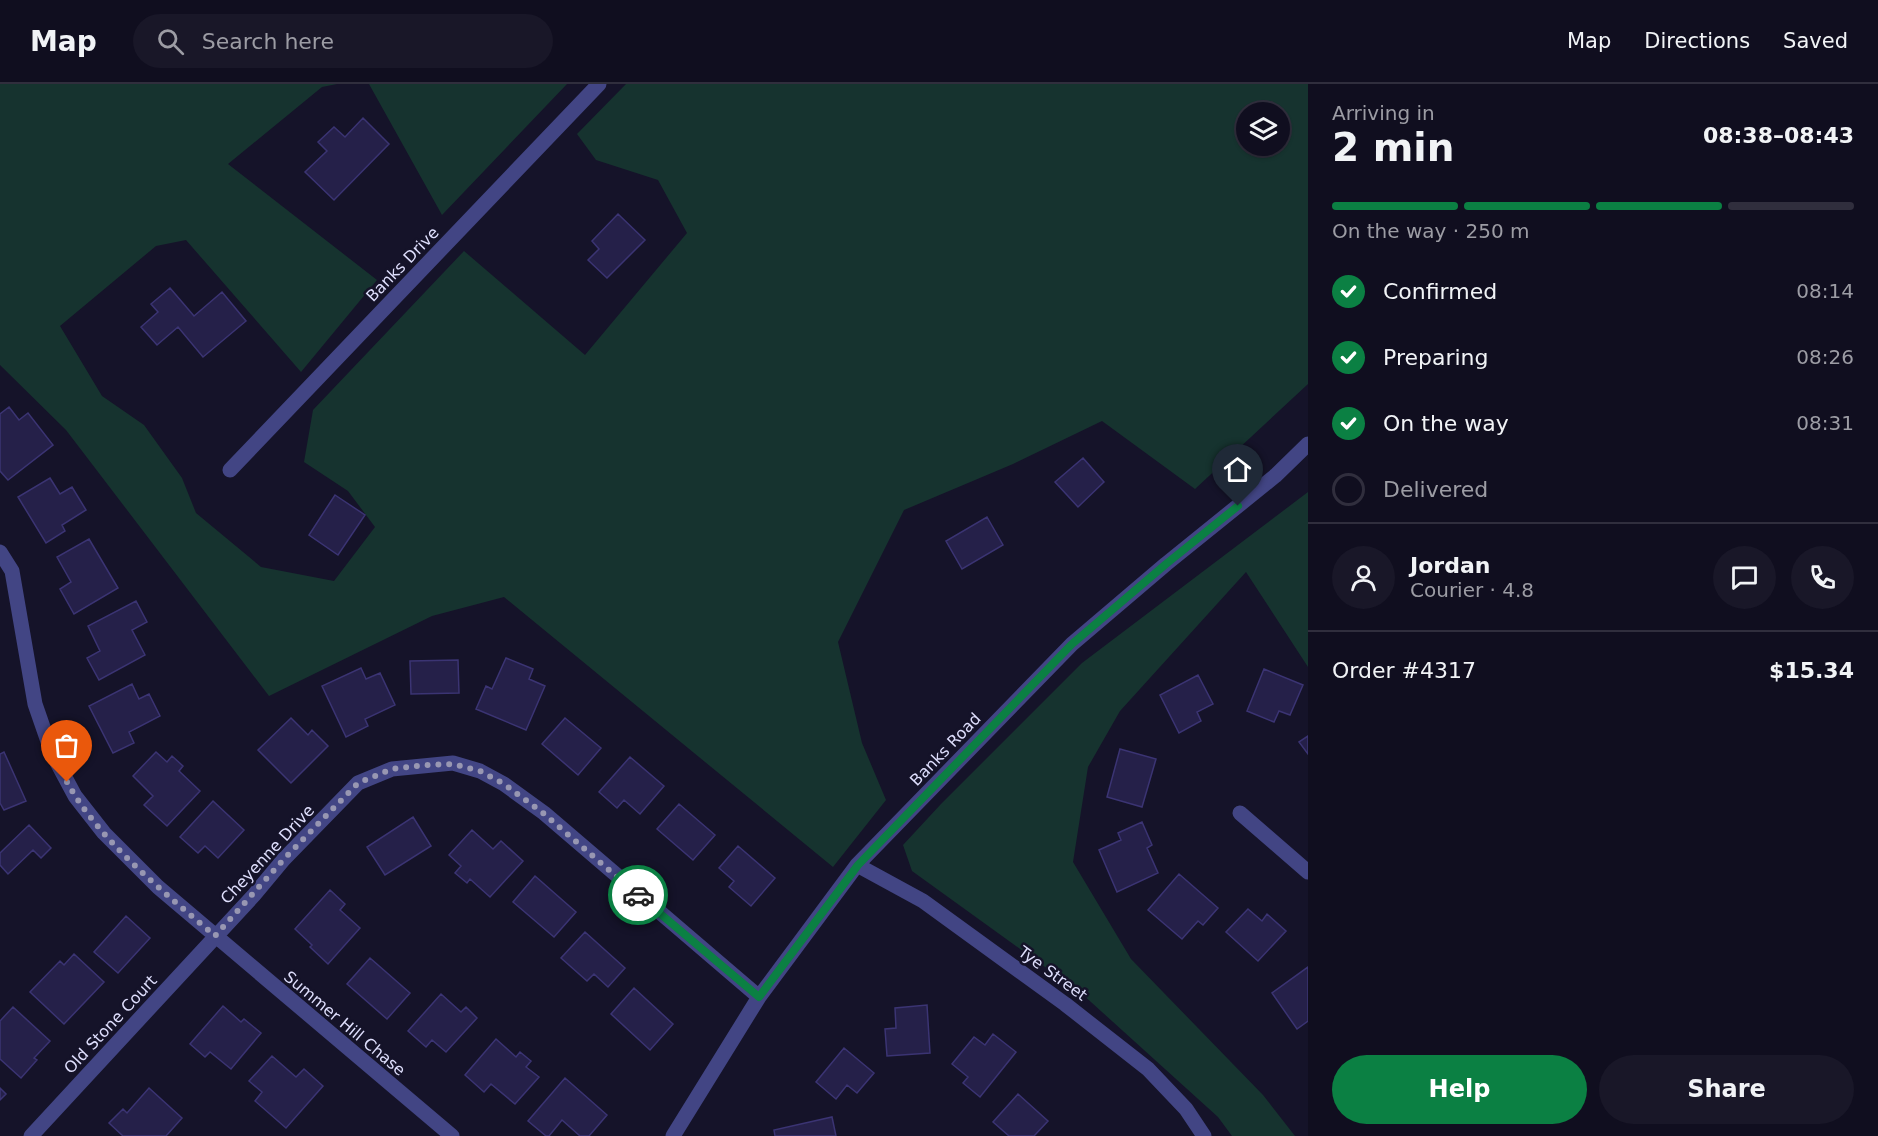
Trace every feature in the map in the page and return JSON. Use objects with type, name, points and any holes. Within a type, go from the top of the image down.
[{"type":"street","name":"Banks Drive","points":[[230,470],[599,84]]},
{"type":"street","name":"Banks Road","points":[[673,1136],[759,997],[858,865],[1072,644],[1275,476],[1308,444]]},
{"type":"street","name":"Summer Hill Chase","points":[[0,552],[12,571],[35,704],[52,753],[75,796],[104,833],[158,887],[442,1133]]},
{"type":"street","name":"Cheyenne Drive","points":[[215,936],[284,859],[358,783],[392,769],[453,764],[480,771],[504,784],[543,813],[759,997]]},
{"type":"street","points":[[1240,813],[1308,872]]},
{"type":"street","name":"Tye Street","points":[[858,865],[923,901],[1065,1004],[1148,1069],[1186,1109],[1204,1136]]},
{"type":"street","name":"Old Stone Court","points":[[31,1136],[215,936]]},
{"type":"green space","points":[[0,84],[337,84],[322,87],[228,164],[377,280],[301,372],[186,240],[156,246],[60,326],[102,396],[144,425],[182,478],[196,513],[261,567],[334,581],[375,527],[348,491],[304,462],[313,410],[464,251],[585,355],[687,233],[658,180],[596,160],[577,134],[626,84],[1308,84],[1308,384],[1195,489],[1102,421],[1013,464],[904,510],[838,642],[862,743],[886,800],[833,867],[504,597],[432,616],[269,696],[66,430],[0,365]]},
{"type":"green space","points":[[369,84],[567,84],[442,215]]},
{"type":"green space","points":[[1308,492],[1308,667],[1246,572],[1120,711],[1088,767],[1073,862],[1131,959],[1263,1095],[1295,1136],[1232,1136],[1218,1117],[1081,993],[912,871],[903,845],[1082,663]]},
{"type":"building","points":[[363,118],[389,144],[334,200],[305,172],[327,151],[318,142],[334,127],[345,137]]},
{"type":"building","points":[[618,214],[645,240],[607,278],[588,260],[599,249],[592,241]]},
{"type":"building","points":[[170,288],[194,316],[222,292],[246,321],[203,357],[178,327],[157,345],[141,327],[158,312],[151,304]]},
{"type":"building","points":[[9,407],[19,420],[28,413],[53,445],[8,480],[0,471],[0,414]]},
{"type":"building","points":[[1083,458],[1104,482],[1078,507],[1055,482]]},
{"type":"building","points":[[50,478],[60,494],[72,487],[86,510],[62,525],[65,531],[46,543],[18,497]]},
{"type":"building","points":[[335,495],[365,515],[338,555],[309,535]]},
{"type":"building","points":[[987,517],[1003,545],[962,569],[946,541]]},
{"type":"building","points":[[89,539],[118,588],[74,614],[60,589],[71,582],[57,557]]},
{"type":"building","points":[[136,601],[147,622],[132,630],[145,655],[99,680],[87,658],[100,651],[88,626]]},
{"type":"building","points":[[506,658],[533,669],[529,679],[545,686],[526,730],[476,709],[486,686],[492,689]]},
{"type":"building","points":[[458,660],[459,693],[411,694],[410,661]]},
{"type":"building","points":[[361,668],[366,679],[380,673],[395,705],[365,719],[368,726],[346,737],[322,686]]},
{"type":"building","points":[[1264,669],[1303,685],[1290,715],[1279,711],[1274,722],[1247,711]]},
{"type":"building","points":[[1198,675],[1213,704],[1197,712],[1201,721],[1179,733],[1160,695]]},
{"type":"building","points":[[132,684],[139,699],[149,694],[160,716],[129,732],[134,743],[113,753],[89,706]]},
{"type":"building","points":[[291,718],[308,735],[312,730],[328,746],[291,783],[258,750]]},
{"type":"building","points":[[565,718],[601,748],[578,775],[542,744]]},
{"type":"building","points":[[1308,736],[1308,754],[1299,742]]},
{"type":"building","points":[[1120,749],[1156,759],[1142,807],[1107,797]]},
{"type":"building","points":[[4,752],[26,801],[4,810],[0,803],[0,754]]},
{"type":"building","points":[[156,752],[167,762],[172,756],[183,766],[179,771],[200,791],[167,826],[144,805],[153,796],[133,776]]},
{"type":"building","points":[[630,757],[664,786],[640,814],[624,800],[617,808],[599,792]]},
{"type":"building","points":[[213,801],[244,830],[218,858],[205,846],[198,853],[180,837]]},
{"type":"building","points":[[679,804],[715,835],[693,860],[657,829]]},
{"type":"building","points":[[413,817],[431,846],[385,875],[367,847]]},
{"type":"building","points":[[1142,822],[1152,845],[1147,848],[1158,873],[1117,892],[1099,850],[1121,840],[1118,833]]},
{"type":"building","points":[[29,825],[51,848],[41,858],[33,850],[8,874],[0,865],[0,853]]},
{"type":"building","points":[[472,830],[493,849],[501,841],[523,861],[490,897],[470,879],[467,883],[455,873],[461,866],[449,855]]},
{"type":"building","points":[[738,846],[775,878],[751,906],[729,887],[734,881],[719,868]]},
{"type":"building","points":[[1179,874],[1218,908],[1203,925],[1198,921],[1182,939],[1148,910]]},
{"type":"building","points":[[535,876],[576,912],[554,937],[513,902]]},
{"type":"building","points":[[330,890],[345,904],[340,910],[360,928],[328,964],[295,929]]},
{"type":"building","points":[[1248,909],[1262,921],[1267,914],[1286,931],[1258,961],[1226,932]]},
{"type":"building","points":[[126,916],[150,938],[118,973],[94,952]]},
{"type":"building","points":[[585,932],[625,968],[608,987],[594,974],[587,981],[561,958]]},
{"type":"building","points":[[74,954],[104,982],[64,1024],[30,992],[60,961],[64,965]]},
{"type":"building","points":[[370,958],[410,993],[387,1019],[347,984]]},
{"type":"building","points":[[1308,967],[1308,1021],[1297,1029],[1272,993]]},
{"type":"building","points":[[634,988],[673,1024],[650,1050],[611,1014]]},
{"type":"building","points":[[441,994],[461,1012],[466,1007],[477,1018],[446,1052],[432,1040],[426,1047],[408,1031]]},
{"type":"building","points":[[927,1005],[930,1053],[887,1056],[885,1029],[896,1028],[895,1008]]},
{"type":"building","points":[[223,1006],[241,1022],[244,1019],[261,1033],[231,1069],[210,1052],[205,1057],[190,1044]]},
{"type":"building","points":[[13,1007],[50,1041],[34,1058],[37,1060],[21,1078],[0,1059],[0,1021]]},
{"type":"building","points":[[993,1034],[1016,1052],[980,1097],[963,1083],[968,1077],[952,1064],[974,1037],[985,1045]]},
{"type":"building","points":[[496,1039],[516,1057],[520,1052],[531,1061],[526,1067],[539,1077],[515,1104],[491,1084],[484,1092],[465,1075]]},
{"type":"building","points":[[844,1048],[874,1073],[857,1093],[847,1085],[836,1099],[816,1082]]},
{"type":"building","points":[[272,1056],[296,1077],[304,1069],[323,1086],[286,1128],[255,1101],[262,1092],[249,1081]]},
{"type":"building","points":[[565,1078],[607,1115],[589,1136],[580,1136],[562,1120],[549,1136],[546,1136],[528,1121]]},
{"type":"building","points":[[0,1088],[6,1094],[0,1100]]},
{"type":"building","points":[[149,1088],[182,1118],[166,1136],[123,1136],[109,1123],[123,1109],[127,1113]]},
{"type":"building","points":[[1018,1094],[1048,1121],[1034,1136],[1009,1136],[993,1122]]},
{"type":"building","points":[[832,1117],[836,1136],[775,1136],[774,1130]]},
{"type":"way so far","points":[[67,782],[104,833],[158,887],[215,936],[284,859],[358,783],[392,769],[426,765],[453,764],[480,771],[504,784],[543,813],[638,895]]},
{"type":"route","points":[[638,895],[759,997],[858,865],[1072,644],[1238,506]]}]
